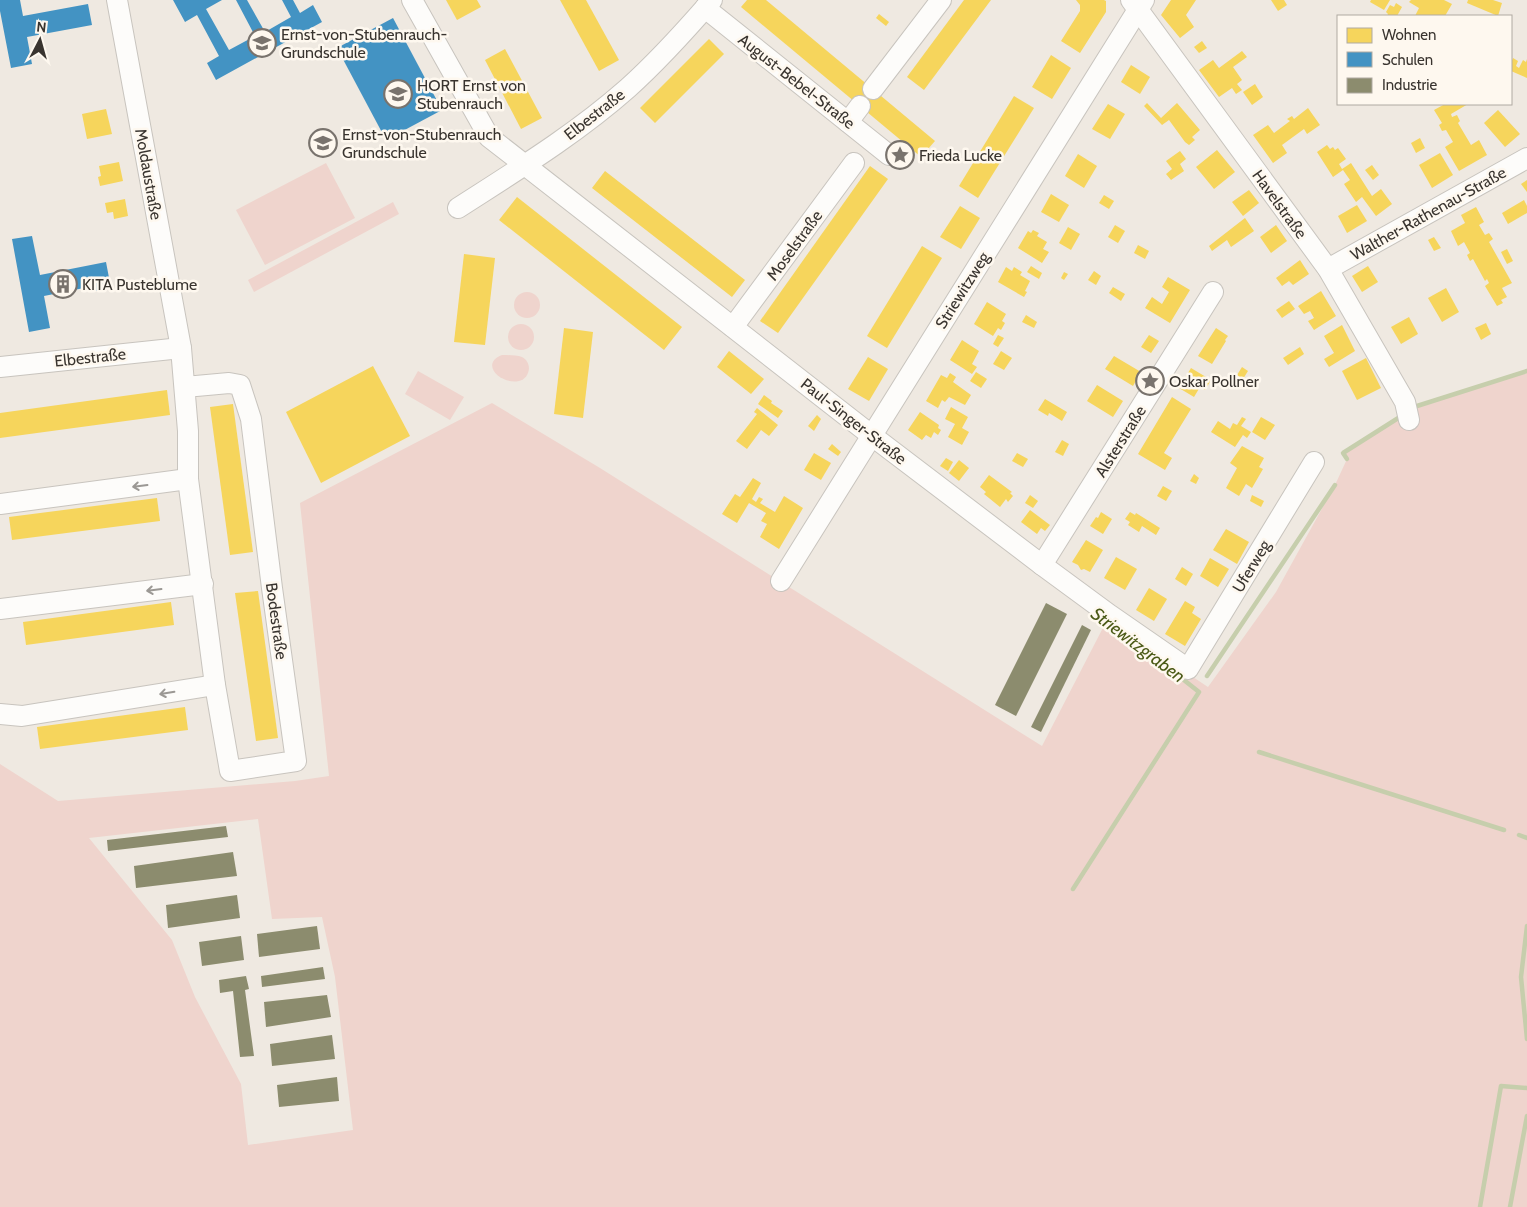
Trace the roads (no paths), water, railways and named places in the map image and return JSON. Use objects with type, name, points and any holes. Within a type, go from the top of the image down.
[{"type":"street","name":"Moldaustraße","points":[[117,0],[181,348]]},
{"type":"street","name":"Paul-Singer-Straße","points":[[412,0],[489,137],[871,435],[1042,565],[1188,669]]},
{"type":"street","points":[[873,89],[941,0]]},
{"type":"street","name":"Havelstraße","points":[[1138,3],[1328,269],[1407,411]]},
{"type":"street","name":"Striewitzweg","points":[[781,580],[1138,3]]},
{"type":"street","name":"Elbestraße","points":[[458,208],[525,166],[628,88],[660,58],[709,4]]},
{"type":"street","name":"August-Bebel-Straße","points":[[709,4],[854,114],[889,155]]},
{"type":"street","name":"Walther-Rathenau-Straße","points":[[1328,269],[1527,158]]},
{"type":"street","name":"Moselstraße","points":[[733,327],[854,162]]},
{"type":"street","name":"Alsterstraße","points":[[1042,565],[1213,292]]},
{"type":"street","name":"Elbestraße","points":[[0,367],[181,348]]},
{"type":"street","name":"Bodestraße","points":[[181,348],[188,431],[188,479],[215,686],[230,771],[296,760],[271,581],[252,419],[240,385],[229,383],[185,387]]},
{"type":"street","name":"Uferweg","points":[[1188,669],[1314,462]]},
{"type":"street","points":[[0,504],[188,479]]},
{"type":"street","points":[[0,609],[203,584]]},
{"type":"street","points":[[0,714],[22,716],[215,686]]},
{"type":"waterway","name":"Striewitzgraben","points":[[1412,409],[1527,371]]},
{"type":"waterway","name":"Striewitzgraben","points":[[1347,459],[1343,453],[1403,415]]},
{"type":"waterway","name":"Striewitzgraben","points":[[1207,676],[1335,485]]},
{"type":"waterway","name":"Striewitzgraben","points":[[1073,889],[1199,692],[1165,665]]},
{"type":"waterway","points":[[1259,752],[1504,830]]},
{"type":"waterway","points":[[1519,835],[1527,838]]},
{"type":"waterway","points":[[1527,926],[1521,977],[1527,1039]]},
{"type":"waterway","points":[[1480,1207],[1501,1086],[1527,1088]]},
{"type":"waterway","points":[[1510,1207],[1527,1116]]},
{"type":"place","name":"Ernst-von-Stubenrauch- Grundschule","points":[[262,43]]},
{"type":"place","name":"HORT Ernst von Stubenrauch","points":[[398,94]]},
{"type":"place","name":"Ernst-von-Stubenrauch Grundschule","points":[[323,143]]},
{"type":"place","name":"Frieda Lucke","points":[[900,155]]},
{"type":"place","name":"KITA Pusteblume","points":[[63,284]]},
{"type":"place","name":"Oskar Pollner","points":[[1150,381]]}]
